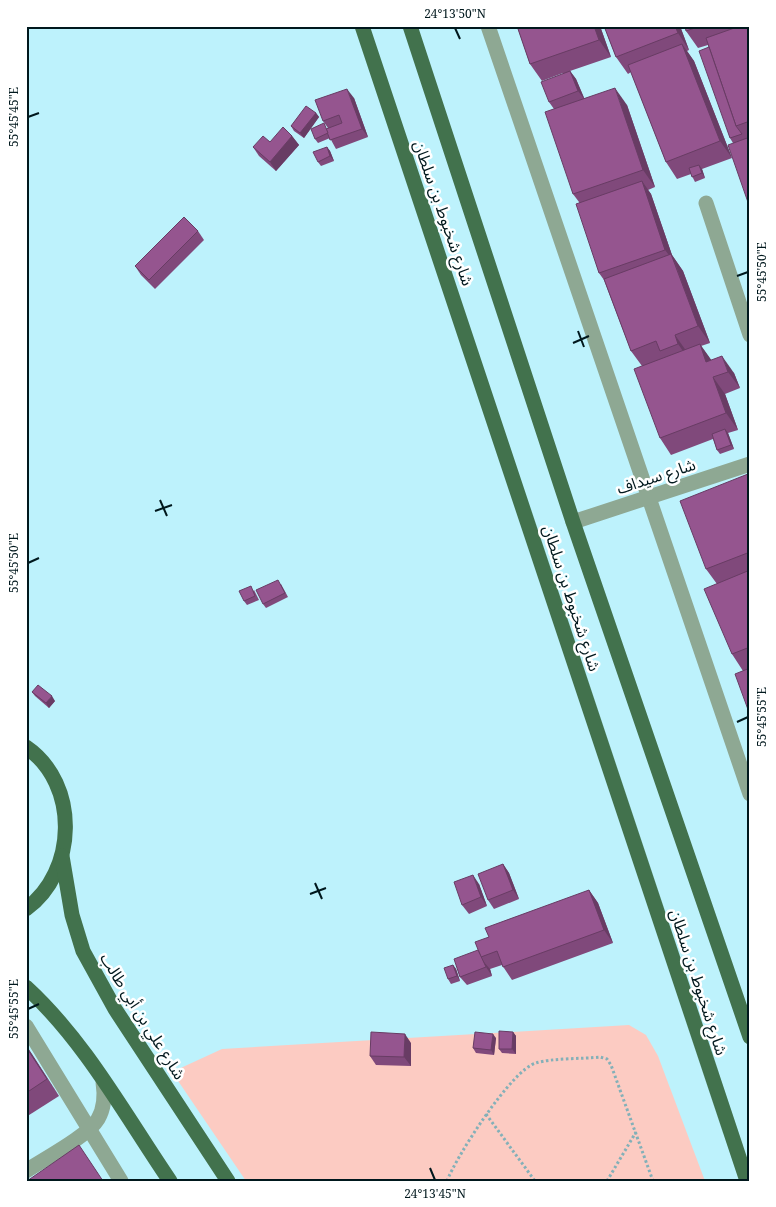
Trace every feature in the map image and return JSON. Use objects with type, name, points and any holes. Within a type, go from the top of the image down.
[{"type":"main road","name":"شارع شخبوط بن سلطان","points":[[362,26],[747,1181]]},
{"type":"main road","name":"شارع شخبوط بن سلطان","points":[[410,26],[572,522],[750,1037]]},
{"type":"main road","points":[[26,747],[46,767],[58,787],[64,810],[66,833],[62,856],[51,882],[26,909]]},
{"type":"main road","name":"شارع علي بن أبي طالب","points":[[62,856],[72,915],[82,951],[115,1009],[228,1181]]},
{"type":"main road","points":[[26,987],[52,1011],[170,1181]]},
{"type":"street","points":[[488,26],[750,794]]},
{"type":"street","points":[[706,203],[750,335]]},
{"type":"street","name":"شارع سيداف","points":[[572,522],[750,464]]},
{"type":"street","points":[[26,1026],[121,1181]]},
{"type":"street","points":[[26,1171],[89,1130],[98,1120],[103,1108],[105,1095],[103,1082]]},
{"type":"path","points":[[447,1181],[486,1114],[525,1068],[536,1062],[600,1057],[608,1060],[611,1066],[653,1181]]},
{"type":"path","points":[[486,1114],[535,1181]]},
{"type":"path","points":[[607,1181],[636,1132]]},
{"type":"shaded area","points":[[629,1025],[646,1035],[658,1056],[705,1181],[246,1181],[172,1072],[222,1049]]},
{"type":"building","points":[[517,26],[594,26],[599,40],[530,64]]},
{"type":"building","points":[[604,26],[675,26],[678,33],[616,57]]},
{"type":"building","points":[[685,26],[701,26],[686,31]]},
{"type":"building","points":[[740,26],[750,26],[750,121],[736,126],[706,38]]},
{"type":"building","points":[[682,44],[720,141],[666,162],[628,65]]},
{"type":"building","points":[[709,47],[736,126],[742,134],[730,138],[699,51]]},
{"type":"building","points":[[570,71],[578,91],[549,102],[541,82]]},
{"type":"building","points":[[615,88],[643,170],[573,194],[545,112]]},
{"type":"building","points":[[347,89],[362,129],[330,140],[326,129],[342,123],[339,115],[323,121],[315,100]]},
{"type":"building","points":[[306,106],[316,113],[300,133],[291,126]]},
{"type":"building","points":[[324,123],[328,133],[315,139],[311,129]]},
{"type":"building","points":[[283,127],[292,136],[270,162],[253,147],[263,136],[270,142]]},
{"type":"building","points":[[750,137],[750,208],[728,145]]},
{"type":"building","points":[[327,147],[330,156],[318,162],[313,152]]},
{"type":"building","points":[[699,165],[702,173],[692,177],[689,168]]},
{"type":"building","points":[[642,181],[665,250],[599,273],[576,204]]},
{"type":"building","points":[[184,217],[198,231],[149,280],[135,266]]},
{"type":"building","points":[[671,254],[698,326],[675,335],[678,344],[660,351],[656,341],[631,351],[604,279]]},
{"type":"building","points":[[700,344],[706,362],[722,356],[728,372],[713,377],[726,413],[660,438],[634,369]]},
{"type":"building","points":[[725,429],[731,445],[717,450],[712,434]]},
{"type":"building","points":[[748,474],[750,478],[750,552],[706,569],[680,501]]},
{"type":"building","points":[[750,570],[750,647],[732,654],[704,589]]},
{"type":"building","points":[[278,580],[285,593],[263,604],[256,590]]},
{"type":"building","points":[[251,586],[255,596],[244,601],[239,591]]},
{"type":"building","points":[[750,668],[750,715],[735,674]]},
{"type":"building","points":[[38,685],[52,696],[46,703],[32,692]]},
{"type":"building","points":[[503,864],[513,890],[488,900],[478,874]]},
{"type":"building","points":[[473,875],[481,897],[462,905],[454,882]]},
{"type":"building","points":[[589,890],[604,930],[503,967],[497,951],[481,957],[475,942],[489,937],[485,928]]},
{"type":"building","points":[[478,950],[486,967],[460,977],[454,959]]},
{"type":"building","points":[[453,965],[457,976],[448,979],[444,968]]},
{"type":"building","points":[[499,1031],[513,1032],[512,1049],[499,1049]]},
{"type":"building","points":[[371,1032],[405,1034],[404,1057],[370,1056]]},
{"type":"building","points":[[475,1032],[493,1034],[491,1050],[473,1048]]},
{"type":"building","points":[[26,1047],[47,1079],[26,1093]]},
{"type":"building","points":[[79,1145],[103,1181],[27,1181]]}]
